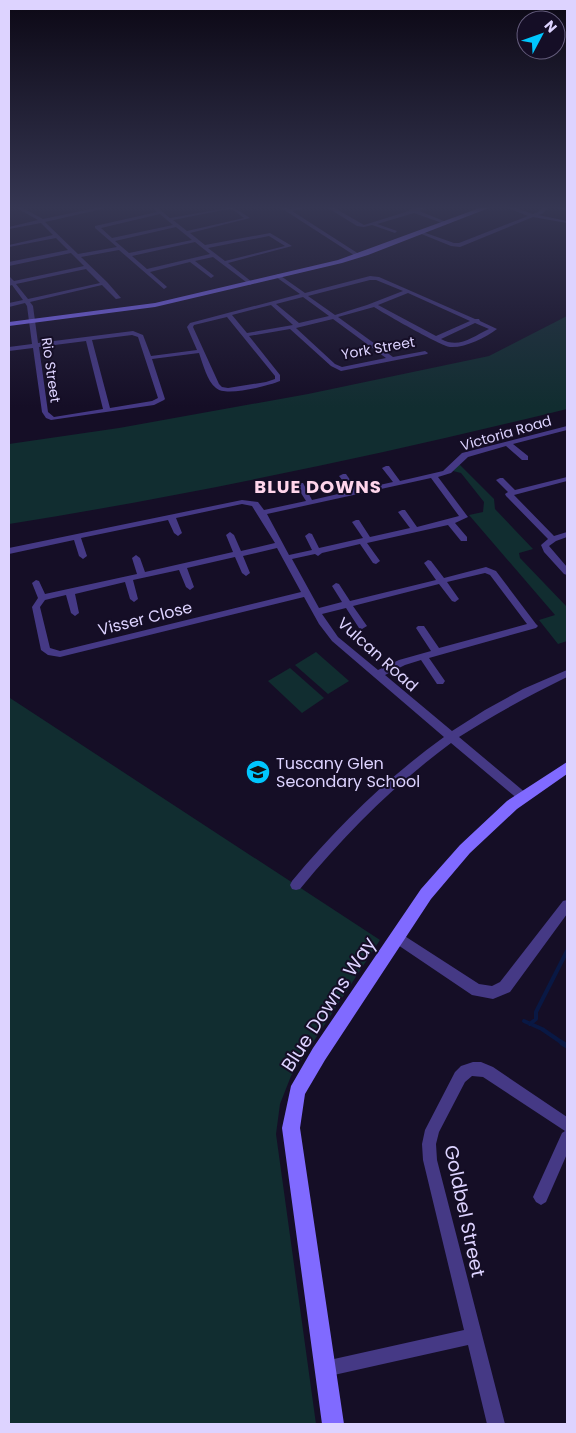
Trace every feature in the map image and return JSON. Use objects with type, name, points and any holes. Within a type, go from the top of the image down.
[{"type":"street","points":[[10,282],[57,273]]},
{"type":"street","points":[[94,273],[118,298]]},
{"type":"street","points":[[148,273],[164,287]]},
{"type":"street","points":[[207,273],[211,276]]},
{"type":"street","points":[[237,273],[250,283]]},
{"type":"street","points":[[9,324],[155,305],[291,273]]},
{"type":"street","points":[[278,276],[391,359]]},
{"type":"street","points":[[228,314],[278,376],[278,381],[228,390],[220,389],[216,385],[202,350],[190,327],[194,323],[228,314],[303,295],[377,278],[491,326],[493,330],[461,345],[448,345],[376,306]]},
{"type":"street","points":[[10,282],[27,301]]},
{"type":"street","points":[[9,305],[105,283]]},
{"type":"street","points":[[246,336],[376,306],[409,291]]},
{"type":"street","name":"Rio Street","points":[[27,301],[30,306],[45,412],[48,417],[53,419],[108,410]]},
{"type":"street","name":"York Street","points":[[272,303],[337,368],[349,368],[424,353]]},
{"type":"street","points":[[435,339],[476,320]]},
{"type":"street","points":[[9,349],[136,333],[141,336],[162,399],[157,402],[108,410],[89,339]]},
{"type":"street","points":[[148,358],[202,350]]},
{"type":"street","name":"Victoria Road","points":[[262,513],[432,476],[452,469],[458,460],[465,455],[567,428]]},
{"type":"street","points":[[508,444],[524,458]]},
{"type":"street","points":[[386,468],[398,483]]},
{"type":"street","points":[[343,476],[356,493]]},
{"type":"street","points":[[286,558],[450,522],[464,517],[432,476]]},
{"type":"street","points":[[553,538],[509,494],[567,478]]},
{"type":"street","points":[[500,480],[513,493]]},
{"type":"street","points":[[300,485],[310,502]]},
{"type":"street","name":"Vulcan Road","points":[[170,517],[242,502],[251,502],[257,506],[316,612],[335,639],[523,797]]},
{"type":"street","points":[[402,512],[415,530]]},
{"type":"street","points":[[9,551],[170,517],[178,534]]},
{"type":"street","points":[[356,522],[376,561]]},
{"type":"street","points":[[450,522],[464,539]]},
{"type":"street","points":[[567,534],[553,538],[546,543],[546,550],[567,572]]},
{"type":"street","points":[[230,535],[246,573]]},
{"type":"street","points":[[77,536],[83,556]]},
{"type":"street","points":[[309,536],[318,552]]},
{"type":"street","points":[[42,598],[278,545]]},
{"type":"street","points":[[136,558],[142,575]]},
{"type":"street","points":[[428,563],[455,599]]},
{"type":"street","name":"Visser Close","points":[[182,566],[190,587]]},
{"type":"street","points":[[316,612],[484,570],[491,571],[533,626],[396,664],[377,675]]},
{"type":"street","name":"Visser Close","points":[[128,579],[134,599]]},
{"type":"street","name":"Visser Close","points":[[36,583],[42,598],[36,607],[45,648],[49,653],[56,654],[306,594]]},
{"type":"street","points":[[336,586],[362,626]]},
{"type":"street","name":"Visser Close","points":[[70,592],[75,613]]},
{"type":"street","points":[[421,628],[437,653]]},
{"type":"street","points":[[423,656],[440,682]]},
{"type":"street","points":[[296,885],[338,834],[392,783],[451,737],[498,706],[567,673]]},
{"type":"street","name":"Blue Downs Way","points":[[333,1424],[291,1128],[292,1110],[297,1092],[319,1054],[426,894],[465,849],[523,797],[567,767]]},
{"type":"street","points":[[396,937],[477,990],[493,993],[505,987],[567,905]]},
{"type":"street","name":"Goldbel Street","points":[[496,1424],[429,1152],[432,1130],[460,1077],[468,1070],[478,1068],[488,1072],[567,1126]]},
{"type":"street","points":[[541,1197],[567,1138]]},
{"type":"street","points":[[325,1369],[474,1336]]},
{"type":"green space","points":[[567,316],[567,409],[289,472],[149,500],[9,524],[9,444],[119,428],[308,394],[489,356]]},
{"type":"green space","points":[[459,464],[494,499],[495,509],[533,549],[519,553],[520,558],[567,607],[567,641],[558,644],[539,620],[555,615],[469,515],[483,512],[484,502],[461,473],[453,471]]},
{"type":"green space","points":[[316,652],[349,681],[328,694],[295,665]]},
{"type":"green space","points":[[290,668],[324,698],[302,713],[268,681]]},
{"type":"green space","points":[[9,684],[10,698],[380,940],[291,1076],[280,1104],[276,1134],[316,1424],[9,1424]]},
{"type":"waterway","points":[[530,1024],[536,1019],[536,1012],[567,951]]},
{"type":"waterway","points":[[524,1021],[530,1024]]},
{"type":"waterway","points":[[530,1024],[542,1029],[564,1044]]},
{"type":"waterway","points":[[562,1043],[567,1046]]},
{"type":"place","name":"Tuscany Glen Secondary School","points":[[258,772]]},
{"type":"district","name":"BLUE DOWNS","points":[[318,487]]}]
